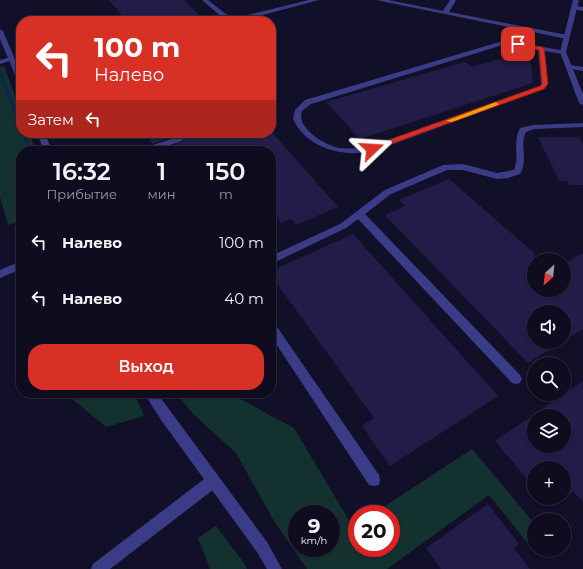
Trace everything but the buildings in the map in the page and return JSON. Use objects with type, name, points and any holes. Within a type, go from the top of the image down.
[{"type":"street","points":[[205,0],[224,16]]},
{"type":"street","points":[[252,16],[316,0]]},
{"type":"street","points":[[379,0],[567,37]]},
{"type":"street","points":[[445,13],[453,0]]},
{"type":"street","points":[[576,0],[563,52],[583,103]]},
{"type":"street","points":[[574,8],[583,9]]},
{"type":"street","points":[[0,31],[11,59],[16,66]]},
{"type":"street","points":[[542,48],[545,84],[542,87],[372,149],[357,152],[327,147],[314,140],[297,121],[296,114],[300,108],[308,102],[506,42],[542,48],[563,52]]},
{"type":"street","points":[[0,62],[11,59]]},
{"type":"street","points":[[569,67],[583,68]]},
{"type":"street","points":[[276,258],[343,226],[388,192],[446,167],[463,167],[497,176],[517,172],[521,162],[519,139],[523,130],[533,127],[583,125]]},
{"type":"street","points":[[158,146],[178,139]]},
{"type":"street","points":[[359,214],[516,379]]},
{"type":"street","points":[[0,274],[16,267]]},
{"type":"street","points":[[276,334],[374,480]]},
{"type":"street","points":[[153,398],[262,547],[275,569]]},
{"type":"street","points":[[98,569],[213,481]]},
{"type":"green space","points":[[4,66],[16,98],[16,138],[31,138],[34,146],[16,146],[16,223],[8,225],[0,197],[0,67]]},
{"type":"green space","points":[[71,398],[136,398],[144,416],[106,427]]},
{"type":"green space","points":[[180,398],[238,398],[294,428],[340,505],[288,505],[288,541],[274,521],[236,453],[193,414]]},
{"type":"green space","points":[[472,449],[527,515],[527,542],[489,495],[387,569],[307,569],[299,557],[340,557],[340,505],[348,519],[348,557],[400,557],[400,505],[387,505]]},
{"type":"green space","points":[[216,526],[247,569],[210,569],[198,538]]},
{"type":"waterway","points":[[0,73],[16,114]]},
{"type":"waterway","points":[[26,138],[28,146]]},
{"type":"slow traffic","points":[[450,121],[496,104]]},
{"type":"route","points":[[372,149],[542,87],[545,84],[542,48],[518,44]]}]
